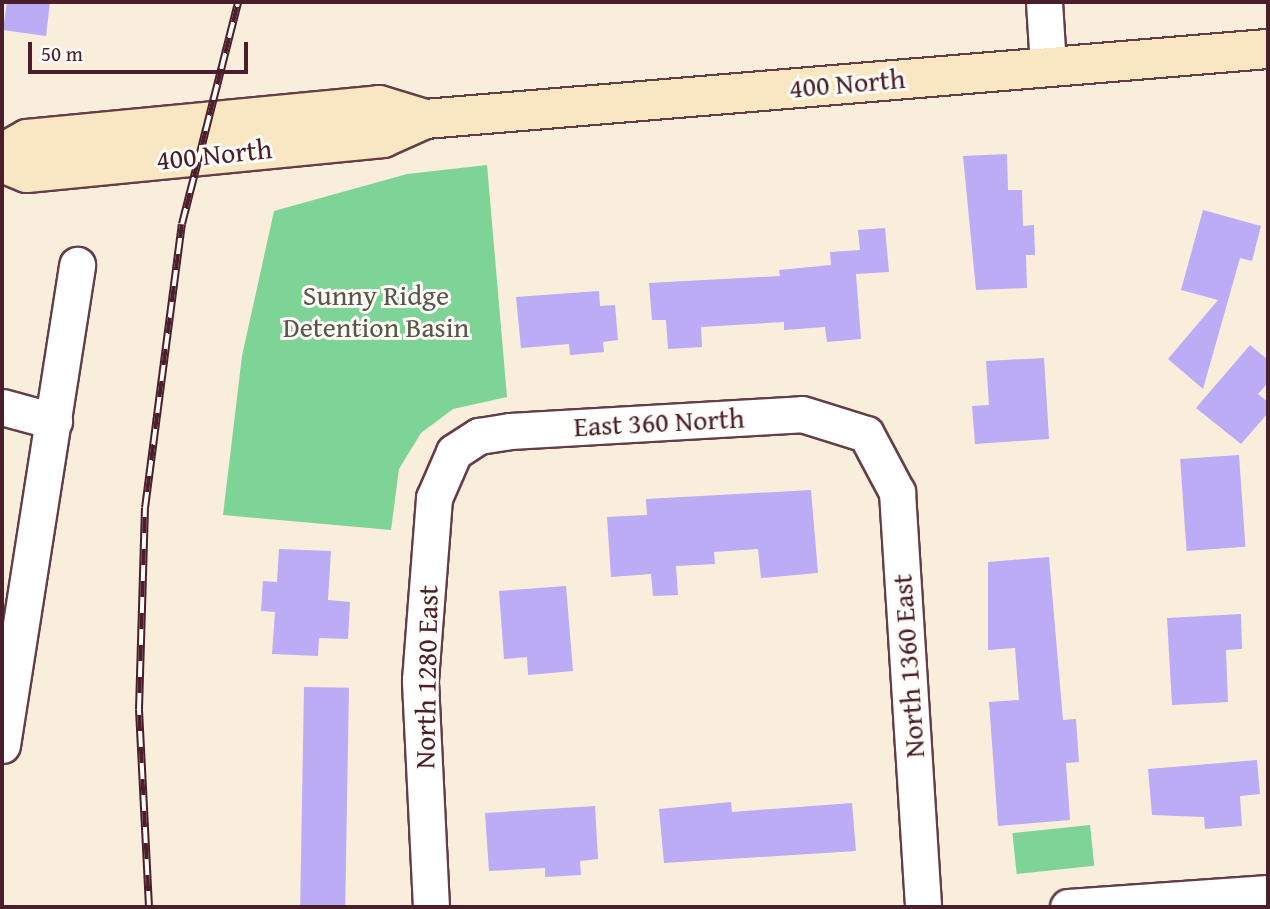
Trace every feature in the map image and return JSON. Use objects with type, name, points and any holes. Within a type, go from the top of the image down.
[{"type":"main road","name":"400 North","points":[[2,153],[27,139],[366,106],[425,119],[1268,49]]},
{"type":"main road","name":"400 North","points":[[2,163],[27,173],[383,138],[425,119]]},
{"type":"street","points":[[1044,2],[1048,66]]},
{"type":"street","points":[[2,744],[54,422],[76,265]]},
{"type":"street","points":[[2,407],[54,422]]},
{"type":"street","name":"East 360 North","points":[[454,452],[479,436],[510,431],[792,415],[866,434]]},
{"type":"street","name":"North 1360 East","points":[[866,434],[897,492],[923,907]]},
{"type":"street","name":"North 1280 East","points":[[431,907],[420,680],[434,498],[454,452]]},
{"type":"street","points":[[1068,907],[1268,893]]},
{"type":"green space","name":"Sunny Ridge Detention Basin","points":[[487,165],[507,397],[453,409],[421,433],[399,469],[391,530],[223,515],[242,356],[274,211],[407,174]]},
{"type":"green space","points":[[1090,825],[1094,866],[1017,874],[1012,833]]},
{"type":"building","points":[[7,2],[50,2],[46,36],[3,30]]},
{"type":"building","points":[[1007,154],[1008,190],[1022,190],[1023,226],[1034,225],[1035,255],[1026,255],[1027,288],[976,290],[963,156]]},
{"type":"building","points":[[1203,210],[1261,226],[1252,261],[1240,258],[1203,389],[1168,359],[1218,300],[1181,290]]},
{"type":"building","points":[[885,228],[889,272],[856,274],[861,339],[827,342],[825,327],[784,330],[784,322],[701,327],[702,347],[668,349],[666,320],[652,320],[649,283],[780,276],[779,270],[831,265],[830,252],[860,250],[858,230]]},
{"type":"building","points":[[599,291],[600,306],[615,305],[618,340],[603,342],[604,352],[570,355],[569,344],[521,348],[516,297]]},
{"type":"building","points":[[1250,345],[1268,360],[1268,383],[1258,394],[1268,402],[1268,413],[1241,444],[1196,408]]},
{"type":"building","points":[[1044,358],[1049,439],[975,444],[972,406],[989,405],[986,361]]},
{"type":"building","points":[[1239,455],[1245,547],[1187,551],[1180,459]]},
{"type":"building","points":[[811,490],[818,573],[761,578],[758,549],[714,552],[715,564],[676,566],[678,595],[653,596],[651,574],[611,577],[607,517],[647,515],[646,499]]},
{"type":"building","points":[[279,549],[331,551],[328,600],[350,602],[348,639],[319,638],[318,656],[272,654],[275,612],[261,611],[263,581],[277,582]]},
{"type":"building","points":[[1049,557],[1063,720],[1076,719],[1079,762],[1066,763],[1070,820],[998,826],[989,702],[1019,700],[1015,648],[988,650],[988,562]]},
{"type":"building","points":[[566,586],[573,671],[528,675],[527,657],[504,659],[499,591]]},
{"type":"building","points":[[1241,614],[1242,649],[1226,650],[1228,702],[1172,705],[1167,618]]},
{"type":"building","points":[[304,687],[349,688],[345,907],[300,907]]},
{"type":"building","points":[[1257,760],[1260,794],[1240,796],[1242,826],[1205,829],[1204,817],[1152,815],[1148,769]]},
{"type":"building","points":[[731,802],[732,812],[852,803],[856,851],[664,863],[659,809]]},
{"type":"building","points":[[595,806],[598,859],[580,861],[581,875],[545,877],[545,868],[489,871],[485,813]]},
{"type":"railway","points":[[149,907],[139,709],[145,508],[182,224],[238,2]]}]
